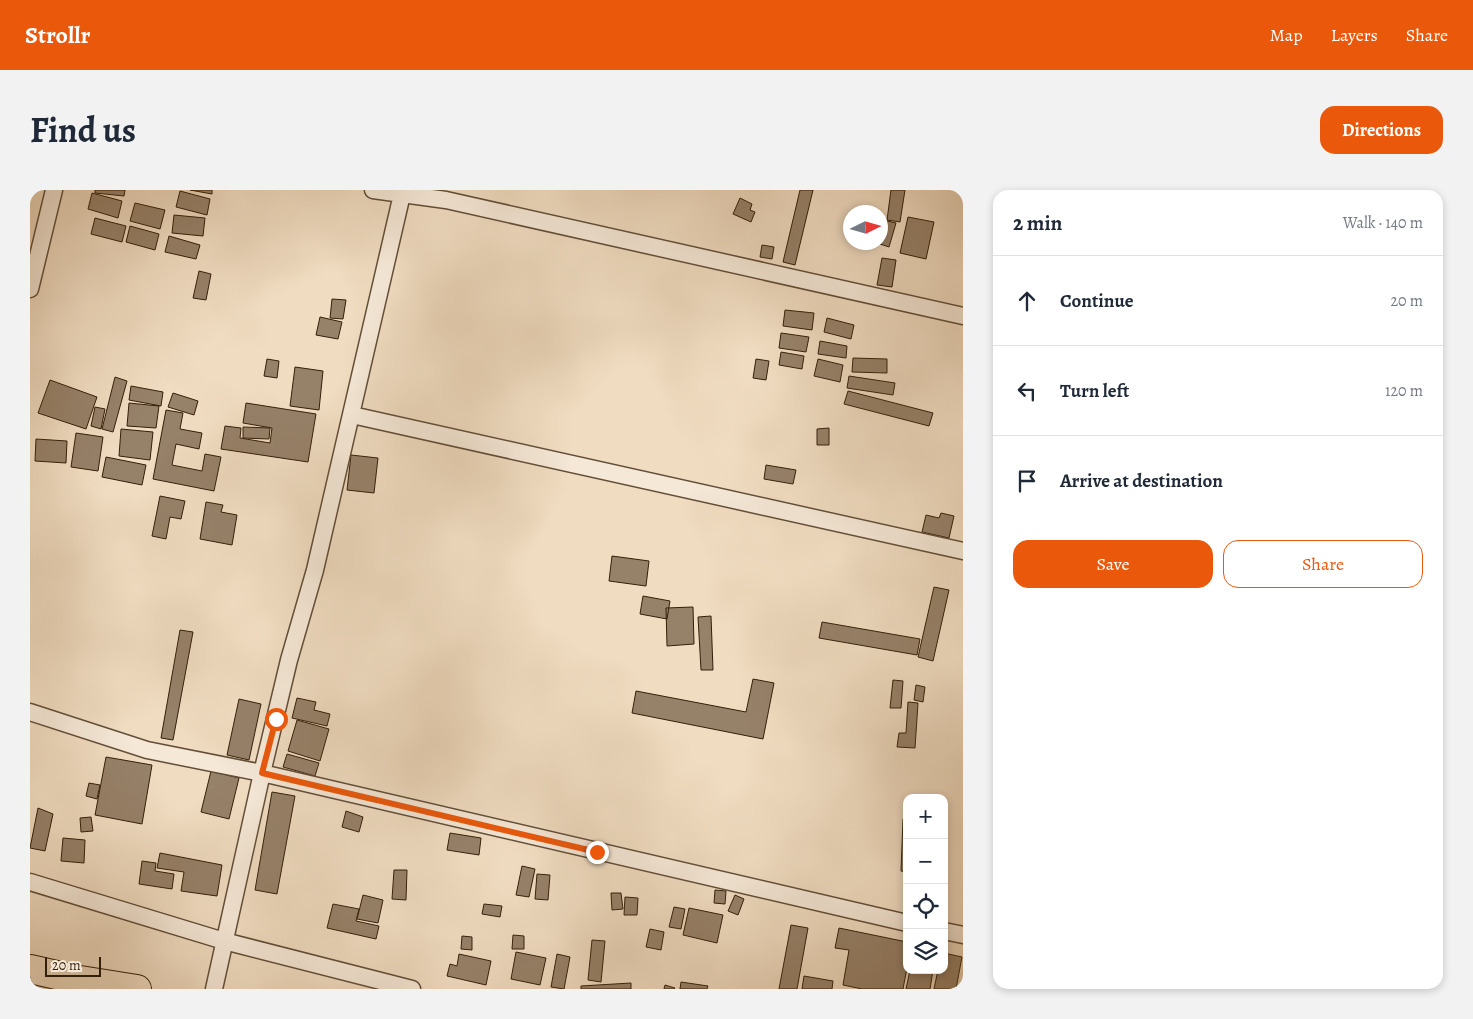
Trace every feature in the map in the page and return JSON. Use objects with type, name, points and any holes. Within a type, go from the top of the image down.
[{"type":"highway","points":[[30,969],[74,979],[137,989]]},
{"type":"street","points":[[30,289],[54,190]]},
{"type":"street","points":[[374,190],[402,192],[446,200],[963,316]]},
{"type":"street","points":[[214,989],[262,773],[289,660],[314,570],[342,446],[352,415],[402,192]]},
{"type":"street","points":[[352,415],[963,552]]},
{"type":"street","points":[[30,712],[147,750],[262,773],[903,922]]},
{"type":"street","points":[[30,882],[224,941],[412,989]]},
{"type":"street","points":[[948,932],[963,935]]},
{"type":"building","points":[[95,190],[125,190],[124,196],[95,193]]},
{"type":"building","points":[[190,190],[212,190],[212,194]]},
{"type":"building","points":[[800,190],[813,190],[795,265],[783,262]]},
{"type":"building","points":[[891,190],[905,190],[900,222],[888,220]]},
{"type":"building","points":[[180,191],[210,199],[207,215],[176,207]]},
{"type":"building","points":[[92,193],[122,201],[118,218],[88,209]]},
{"type":"building","points":[[740,198],[752,204],[750,210],[755,212],[751,222],[733,214]]},
{"type":"building","points":[[135,203],[165,210],[160,229],[130,221]]},
{"type":"building","points":[[174,215],[205,218],[203,236],[172,233]]},
{"type":"building","points":[[908,217],[934,222],[926,259],[900,253]]},
{"type":"building","points":[[95,218],[126,226],[122,242],[91,234]]},
{"type":"building","points":[[888,221],[896,223],[888,247]]},
{"type":"building","points":[[130,226],[159,234],[155,250],[126,242]]},
{"type":"building","points":[[169,236],[200,245],[196,259],[165,252]]},
{"type":"building","points":[[762,245],[774,247],[772,259],[760,257]]},
{"type":"building","points":[[882,258],[896,260],[892,287],[877,285]]},
{"type":"building","points":[[199,271],[211,274],[206,300],[193,298]]},
{"type":"building","points":[[332,299],[346,300],[343,319],[330,318]]},
{"type":"building","points":[[785,310],[814,313],[812,330],[783,326]]},
{"type":"building","points":[[320,317],[342,322],[338,339],[316,335]]},
{"type":"building","points":[[827,318],[854,325],[851,339],[824,332]]},
{"type":"building","points":[[781,333],[809,337],[806,352],[779,348]]},
{"type":"building","points":[[820,341],[847,346],[846,358],[818,354]]},
{"type":"building","points":[[781,352],[804,356],[802,369],[779,365]]},
{"type":"building","points":[[853,358],[887,359],[887,373],[852,372]]},
{"type":"building","points":[[267,359],[279,361],[277,378],[264,376]]},
{"type":"building","points":[[756,359],[769,361],[766,380],[753,378]]},
{"type":"building","points":[[818,359],[843,365],[840,382],[814,376]]},
{"type":"building","points":[[295,367],[323,371],[319,410],[290,406]]},
{"type":"building","points":[[849,376],[895,383],[893,395],[847,388]]},
{"type":"building","points":[[115,377],[127,381],[113,432],[102,429]]},
{"type":"building","points":[[50,380],[97,397],[86,429],[38,413]]},
{"type":"building","points":[[131,386],[163,392],[161,406],[129,400]]},
{"type":"building","points":[[848,391],[933,413],[929,426],[844,404]]},
{"type":"building","points":[[173,393],[198,401],[194,415],[168,407]]},
{"type":"building","points":[[129,403],[159,406],[156,428],[127,426]]},
{"type":"building","points":[[246,403],[316,414],[308,462],[221,449],[225,426],[241,428],[240,438],[270,443],[272,428],[243,423]]},
{"type":"building","points":[[95,407],[105,409],[101,429],[91,426]]},
{"type":"building","points":[[166,410],[183,413],[180,429],[202,433],[199,449],[176,444],[172,465],[202,471],[205,454],[221,457],[214,491],[153,479]]},
{"type":"building","points":[[243,427],[270,428],[269,439],[243,438]]},
{"type":"building","points":[[829,428],[829,445],[817,445],[817,429]]},
{"type":"building","points":[[121,429],[153,432],[150,460],[119,456]]},
{"type":"building","points":[[76,433],[103,437],[98,471],[71,467]]},
{"type":"building","points":[[36,439],[67,441],[66,463],[35,461]]},
{"type":"building","points":[[351,455],[378,458],[374,493],[347,490]]},
{"type":"building","points":[[106,457],[146,465],[142,485],[102,477]]},
{"type":"building","points":[[766,465],[796,470],[793,484],[764,479]]},
{"type":"building","points":[[160,496],[185,501],[181,519],[170,517],[166,539],[152,536]]},
{"type":"building","points":[[206,502],[223,505],[221,512],[237,515],[232,545],[200,539]]},
{"type":"building","points":[[941,513],[954,516],[949,538],[922,532],[926,515],[939,518]]},
{"type":"building","points":[[612,556],[649,561],[646,586],[609,581]]},
{"type":"building","points":[[934,587],[949,590],[933,661],[918,657]]},
{"type":"building","points":[[643,596],[670,601],[667,619],[640,614]]},
{"type":"building","points":[[693,607],[694,644],[667,646],[666,608]]},
{"type":"building","points":[[711,616],[713,670],[701,670],[698,617]]},
{"type":"building","points":[[822,622],[920,639],[917,655],[819,638]]},
{"type":"building","points":[[180,630],[193,632],[173,740],[161,738]]},
{"type":"building","points":[[753,679],[774,683],[763,739],[632,713],[636,691],[746,712]]},
{"type":"building","points":[[893,680],[903,681],[901,708],[890,708]]},
{"type":"building","points":[[916,685],[925,687],[923,702],[914,700]]},
{"type":"building","points":[[297,698],[316,702],[314,710],[330,714],[327,726],[292,718]]},
{"type":"building","points":[[239,699],[261,704],[249,760],[227,755]]},
{"type":"building","points":[[908,702],[918,703],[915,748],[897,747],[899,733],[906,733]]},
{"type":"building","points":[[297,720],[329,729],[320,761],[288,751]]},
{"type":"building","points":[[287,754],[319,763],[315,776],[283,767]]},
{"type":"building","points":[[106,757],[152,765],[142,824],[95,815]]},
{"type":"building","points":[[211,771],[239,778],[229,819],[201,812]]},
{"type":"building","points":[[89,783],[100,785],[97,799],[86,796]]},
{"type":"building","points":[[272,792],[295,796],[277,894],[255,890]]},
{"type":"building","points":[[38,808],[53,814],[45,851],[30,848]]},
{"type":"building","points":[[346,811],[363,817],[359,832],[342,827]]},
{"type":"building","points":[[91,817],[93,831],[81,832],[80,818]]},
{"type":"building","points":[[903,819],[903,871],[901,871]]},
{"type":"building","points":[[450,833],[481,838],[479,855],[447,850]]},
{"type":"building","points":[[63,838],[85,840],[84,863],[61,861]]},
{"type":"building","points":[[160,853],[222,865],[217,896],[181,891],[184,872],[157,868]]},
{"type":"building","points":[[142,861],[156,863],[155,871],[174,874],[172,889],[139,884]]},
{"type":"building","points":[[522,866],[535,869],[529,897],[516,895]]},
{"type":"building","points":[[394,870],[407,870],[406,900],[392,899]]},
{"type":"building","points":[[537,874],[550,875],[548,900],[535,899]]},
{"type":"building","points":[[715,890],[726,891],[725,904],[714,903]]},
{"type":"building","points":[[611,893],[621,893],[623,909],[612,910]]},
{"type":"building","points":[[363,895],[383,900],[378,923],[357,919]]},
{"type":"building","points":[[735,895],[744,899],[738,915],[728,911]]},
{"type":"building","points":[[625,897],[638,898],[637,915],[624,915]]},
{"type":"building","points":[[333,904],[359,909],[356,921],[379,926],[376,939],[327,928]]},
{"type":"building","points":[[484,904],[502,906],[500,917],[482,914]]},
{"type":"building","points":[[674,907],[685,909],[681,929],[669,927]]},
{"type":"building","points":[[689,908],[723,915],[717,943],[683,935]]},
{"type":"building","points":[[791,925],[808,928],[797,989],[779,989]]},
{"type":"building","points":[[839,928],[903,941],[903,974],[906,974],[903,989],[862,989],[843,985],[849,950],[835,948]]},
{"type":"building","points":[[650,929],[664,932],[661,950],[646,947]]},
{"type":"building","points":[[513,935],[524,936],[524,949],[512,949]]},
{"type":"building","points":[[462,936],[472,937],[472,950],[461,949]]},
{"type":"building","points":[[592,940],[605,941],[601,982],[588,980]]},
{"type":"building","points":[[516,952],[546,958],[540,985],[511,979]]},
{"type":"building","points":[[459,954],[491,961],[486,985],[447,976],[450,964],[457,966]]},
{"type":"building","points":[[557,954],[570,957],[564,989],[551,987]]},
{"type":"building","points":[[948,954],[962,957],[956,989],[934,989],[937,974],[948,974]]},
{"type":"building","points":[[909,974],[932,974],[930,989],[906,989]]},
{"type":"building","points":[[804,976],[833,981],[832,989],[802,989]]},
{"type":"building","points":[[681,982],[708,986],[707,989],[680,989]]},
{"type":"building","points":[[631,983],[631,989],[581,989],[581,986]]},
{"type":"building","points":[[665,985],[675,988],[664,989]]},
{"type":"route","points":[[276,719],[262,773],[597,852]]}]
